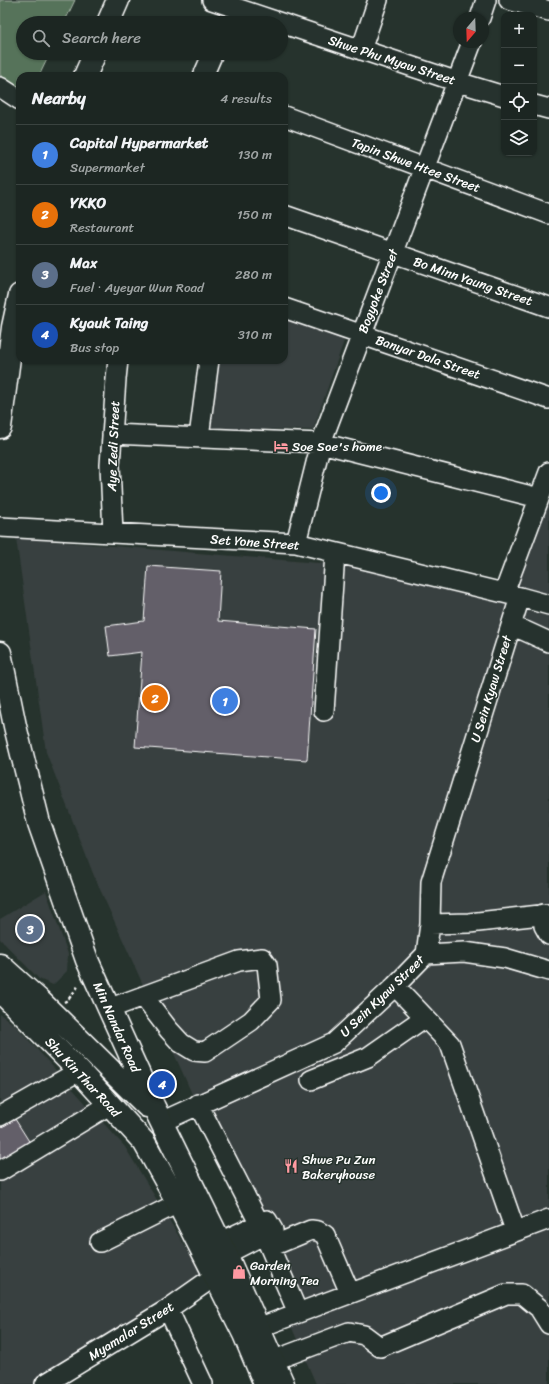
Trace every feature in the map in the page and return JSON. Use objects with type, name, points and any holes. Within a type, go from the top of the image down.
[{"type":"main road","points":[[111,16],[118,0]]},
{"type":"main road","points":[[87,72],[92,60]]},
{"type":"main road","points":[[0,427],[16,316]]},
{"type":"main road","name":"Min Nandar Road","points":[[0,653],[39,824],[87,960],[108,1009],[164,1126],[223,1260],[258,1328],[283,1384]]},
{"type":"main road","name":"Shu Kin Thar Road","points":[[0,965],[39,1000],[99,1061],[133,1092],[164,1126]]},
{"type":"main road","name":"Shu Kin Thar Road","points":[[0,991],[79,1071],[144,1142]]},
{"type":"main road","points":[[144,1142],[164,1126]]},
{"type":"main road","name":"Min Nandar Road","points":[[144,1142],[178,1203],[223,1260],[244,1334],[265,1384]]},
{"type":"street","name":"Shwe Phu Myaw Street","points":[[212,0],[230,15]]},
{"type":"street","points":[[361,50],[378,0]]},
{"type":"street","points":[[482,12],[486,0]]},
{"type":"street","points":[[509,0],[549,11]]},
{"type":"street","name":"Shwe Phu Myaw Street","points":[[288,25],[501,95]]},
{"type":"street","name":"Bogyoke Street","points":[[296,543],[321,443],[470,48]]},
{"type":"street","points":[[205,72],[210,60]]},
{"type":"street","points":[[0,87],[16,97]]},
{"type":"street","points":[[537,106],[549,109]]},
{"type":"street","name":"Tapin Shwe Htee Street","points":[[288,117],[549,214]]},
{"type":"street","name":"Bo Minn Yaung Street","points":[[288,216],[549,307]]},
{"type":"street","name":"Banyar Dala Street","points":[[288,309],[549,399]]},
{"type":"street","name":"Aye Zedi Street","points":[[113,533],[110,465],[118,364]]},
{"type":"street","points":[[199,437],[208,364]]},
{"type":"street","points":[[112,434],[321,443],[539,498]]},
{"type":"street","name":"U Sein Kyaw Street","points":[[164,1126],[198,1104],[334,1043],[395,986],[426,954],[430,924],[431,882],[511,626],[512,595],[539,498],[549,472]]},
{"type":"street","name":"Set Yone Street","points":[[0,527],[296,543],[335,554],[549,605]]},
{"type":"street","points":[[324,711],[335,554]]},
{"type":"street","points":[[511,626],[549,642]]},
{"type":"street","points":[[430,924],[469,923],[546,914],[544,926],[549,935]]},
{"type":"street","points":[[426,954],[464,952],[505,958],[549,971]]},
{"type":"street","points":[[108,1009],[143,996],[239,961],[262,958],[267,965],[271,1000],[251,1021],[205,1052],[194,1051],[181,1043],[143,996]]},
{"type":"street","points":[[395,986],[450,1044],[515,1230]]},
{"type":"street","points":[[311,1080],[368,1057],[424,1018]]},
{"type":"street","points":[[0,1116],[79,1071]]},
{"type":"street","points":[[198,1104],[264,1235],[298,1313]]},
{"type":"street","points":[[0,1171],[109,1105]]},
{"type":"street","points":[[100,1242],[178,1203]]},
{"type":"street","points":[[258,1328],[549,1218]]},
{"type":"street","name":"Myamalar Street","points":[[49,1383],[168,1309],[223,1260],[264,1235],[318,1230],[325,1235],[350,1293]]},
{"type":"street","points":[[272,1361],[349,1332],[364,1335],[380,1347],[506,1294],[522,1294],[539,1308],[549,1324]]},
{"type":"street","points":[[168,1309],[203,1384]]},
{"type":"path","points":[[39,1000],[54,1004],[61,1004],[68,1000],[78,988],[87,960]]},
{"type":"shaded area","points":[[288,318],[345,338],[313,430],[211,429],[219,364],[288,364]]},
{"type":"shaded area","points":[[549,495],[549,1384],[316,1384],[185,1078],[94,876],[46,752],[16,538],[343,565],[508,605]]},
{"type":"shaded area","points":[[46,891],[68,954],[67,971],[53,985],[39,979],[0,939],[0,919]]},
{"type":"shaded area","points":[[0,1014],[16,1026],[125,1147],[212,1291],[63,1384],[0,1384]]},
{"type":"green space","points":[[0,0],[75,0],[67,16],[16,16],[16,60],[47,60],[41,72],[16,72],[16,87],[0,75]]},
{"type":"building","points":[[148,566],[221,571],[218,621],[316,629],[307,760],[135,747],[142,652],[110,656],[106,626],[144,621]]},
{"type":"building","points":[[15,1119],[32,1146],[0,1165],[0,1128]]},
{"type":"place","name":"Soe Soe's home","points":[[281,446]]},
{"type":"place","name":"YKKO","points":[[155,698]]},
{"type":"place","name":"Capital Hypermarket","points":[[225,701]]},
{"type":"place","name":"Max","points":[[30,929]]},
{"type":"place","name":"Kyauk Taing","points":[[162,1084]]},
{"type":"place","name":"Shwe Pu Zun Bakeryhouse","points":[[291,1166]]},
{"type":"place","name":"Garden Morning Tea","points":[[239,1272]]}]
